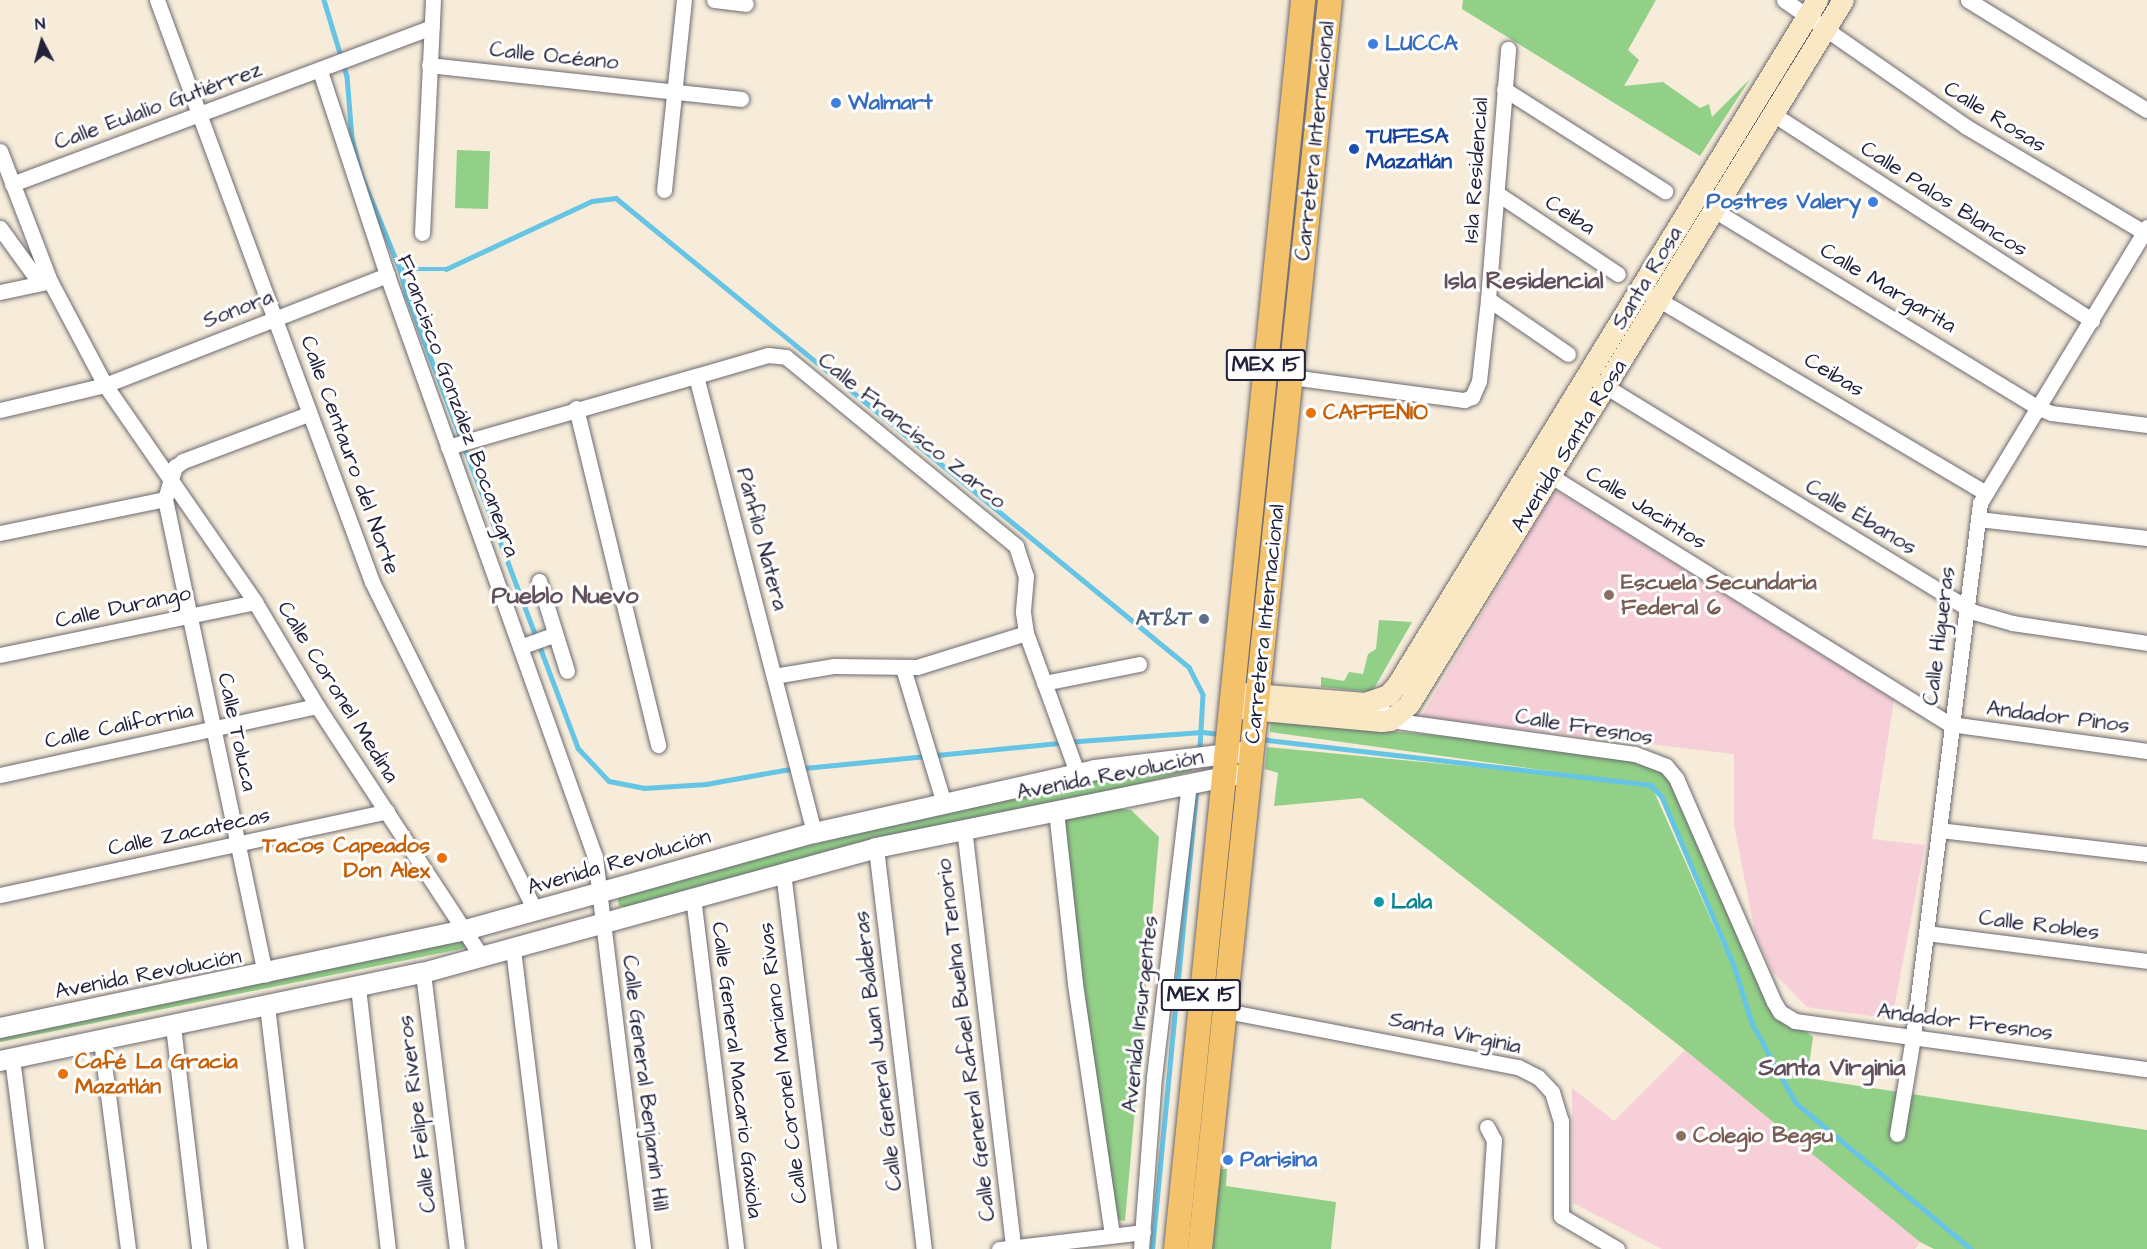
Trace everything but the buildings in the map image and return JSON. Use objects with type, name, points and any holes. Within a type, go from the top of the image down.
[{"type":"main road","name":"Carretera Internacional","points":[[1176,1249],[1303,0]]},
{"type":"main road","name":"Carretera Internacional","points":[[1200,1249],[1329,0]]},
{"type":"main road","name":"Avenida Santa Rosa","points":[[1390,720],[1409,704],[1541,470],[1605,387],[1843,0]]},
{"type":"main road","name":"Santa Rosa","points":[[1376,701],[1396,685],[1541,470],[1641,289],[1812,7]]},
{"type":"main road","points":[[1297,55],[1322,78]]},
{"type":"main road","points":[[1280,233],[1306,236]]},
{"type":"main road","points":[[1254,734],[1376,701]]},
{"type":"main road","points":[[1229,724],[1254,734],[1390,720]]},
{"type":"street","name":"Calle Centauro del Norte","points":[[158,0],[308,414],[395,633],[535,910]]},
{"type":"street","points":[[422,233],[433,0]]},
{"type":"street","points":[[664,190],[684,0]]},
{"type":"street","points":[[714,0],[746,4]]},
{"type":"street","points":[[1784,0],[1812,7],[1826,30]]},
{"type":"street","points":[[1968,0],[2147,110]]},
{"type":"street","name":"Calle Eulalio Gutiérrez","points":[[12,184],[345,62],[432,27]]},
{"type":"street","name":"Calle Rosas","points":[[1826,30],[1965,126],[2146,231]]},
{"type":"street","name":"Isla Residencial","points":[[1291,376],[1464,400],[1472,397],[1479,381],[1488,299],[1508,49]]},
{"type":"street","name":"Calle Océano","points":[[429,65],[741,99]]},
{"type":"street","name":"Francisco González Bocanegra","points":[[323,70],[387,275],[460,444],[520,647],[595,857],[600,891]]},
{"type":"street","points":[[1504,89],[1665,191]]},
{"type":"street","name":"Calle Palos Blancos","points":[[1773,114],[2092,320]]},
{"type":"street","points":[[0,151],[45,282]]},
{"type":"street","name":"Ceiba","points":[[1498,194],[1618,274]]},
{"type":"street","name":"Calle Margarita","points":[[1714,210],[2037,407],[2050,413],[2145,421]]},
{"type":"street","points":[[0,228],[45,282]]},
{"type":"street","name":"Calle Higueras","points":[[1897,1134],[1939,830],[1957,726],[1964,607],[1984,492],[2146,231]]},
{"type":"street","name":"Sonora","points":[[0,410],[105,385],[387,275]]},
{"type":"street","points":[[0,292],[45,282]]},
{"type":"street","name":"Calle Coronel Medina","points":[[45,282],[105,385],[255,602],[317,706],[482,957]]},
{"type":"street","name":"Ceibas","points":[[1641,289],[1984,492]]},
{"type":"street","points":[[1488,299],[1568,354]]},
{"type":"street","name":"Calle Francisco Zarco","points":[[696,376],[778,354],[1016,546],[1026,576],[1023,612],[1026,633]]},
{"type":"street","points":[[460,444],[576,408],[696,376]]},
{"type":"street","name":"Pánfilo Natera","points":[[696,376],[814,833]]},
{"type":"street","name":"Calle Ébanos","points":[[1605,387],[1964,607],[1997,620],[2147,643]]},
{"type":"street","points":[[576,408],[658,745]]},
{"type":"street","points":[[0,533],[165,499],[170,480],[183,461],[308,414]]},
{"type":"street","name":"Calle Jacintos","points":[[1541,470],[1957,726]]},
{"type":"street","name":"Calle Toluca","points":[[165,499],[265,975]]},
{"type":"street","points":[[1978,519],[2147,538]]},
{"type":"street","points":[[538,581],[567,671]]},
{"type":"street","name":"Calle Durango","points":[[0,656],[255,602]]},
{"type":"street","points":[[774,676],[834,666],[903,668],[932,663],[1026,633],[1078,775]]},
{"type":"street","points":[[520,647],[555,634]]},
{"type":"street","points":[[1044,683],[1139,664]]},
{"type":"street","points":[[903,668],[944,804]]},
{"type":"street","points":[[1376,701],[1390,720]]},
{"type":"street","name":"Calle California","points":[[0,775],[317,706]]},
{"type":"street","name":"Calle Fresnos","points":[[1390,720],[1635,754],[1666,766],[1676,778],[1780,1012]]},
{"type":"street","name":"Avenida Revolución","points":[[0,1028],[265,975],[466,930],[814,833],[1078,775],[1229,724],[1254,734],[1224,777],[963,828],[876,848],[423,973],[6,1060]]},
{"type":"street","name":"Andador Pinos","points":[[1957,726],[2147,751]]},
{"type":"street","name":"Avenida Insurgentes","points":[[1141,1249],[1154,1077],[1189,785]]},
{"type":"street","name":"Calle Zacatecas","points":[[0,895],[387,811]]},
{"type":"street","points":[[1056,811],[1075,984],[1112,1235]]},
{"type":"street","name":"Calle General Rafael Buelna Tenorio","points":[[963,828],[1006,1248]]},
{"type":"street","points":[[1939,830],[2147,854]]},
{"type":"street","name":"Calle General Juan Balderas","points":[[876,848],[924,1249]]},
{"type":"street","name":"Calle Coronel Mariano Rivas","points":[[783,872],[829,1249]]},
{"type":"street","name":"Calle General Benjamín Hill","points":[[600,891],[643,1249]]},
{"type":"street","name":"Calle General Macario Gaxiola","points":[[693,897],[736,1249]]},
{"type":"street","name":"Calle Robles","points":[[1926,933],[2147,961]]},
{"type":"street","points":[[513,949],[550,1249]]},
{"type":"street","name":"Calle Felipe Riveros","points":[[423,973],[457,1249]]},
{"type":"street","points":[[358,987],[388,1249]]},
{"type":"street","points":[[267,1006],[296,1249]]},
{"type":"street","name":"Santa Virginia","points":[[1226,1011],[1518,1067],[1538,1077],[1552,1092],[1561,1120],[1561,1216],[1617,1249]]},
{"type":"street","name":"Andador Fresnos","points":[[1780,1012],[1803,1025],[1912,1037],[2147,1069]]},
{"type":"street","points":[[173,1026],[199,1249]]},
{"type":"street","points":[[101,1041],[128,1249]]},
{"type":"street","points":[[6,1060],[36,1249]]},
{"type":"street","points":[[1487,1127],[1494,1140],[1487,1249]]},
{"type":"street","points":[[1006,1248],[1143,1232]]},
{"type":"shaded area","name":"Escuela Secundaria Federal 6","points":[[1555,490],[1894,700],[1872,839],[1925,845],[1892,1019],[1807,1007],[1772,971],[1755,933],[1734,824],[1734,754],[1421,717]]},
{"type":"shaded area","name":"Colegio Begsu","points":[[1685,1050],[1920,1242],[1915,1249],[1662,1249],[1573,1203],[1572,1088],[1614,1121]]},
{"type":"green space","points":[[1463,0],[1656,0],[1628,50],[1639,60],[1624,86],[1663,82],[1700,108],[1709,104],[1712,117],[1750,79],[1700,156],[1462,9]]},
{"type":"green space","points":[[457,150],[490,151],[488,209],[455,208]]},
{"type":"green space","points":[[1379,620],[1412,622],[1372,692],[1321,687],[1321,677],[1344,681],[1349,672],[1363,674],[1368,654],[1376,649]]},
{"type":"green space","points":[[1271,720],[1635,754],[1666,766],[1780,1012],[1813,1037],[1807,1078],[2147,1130],[2147,1249],[1934,1249],[1920,1242],[1685,1050],[1362,798],[1274,806],[1278,773],[1265,769],[1267,747],[1629,782],[1270,732]],"holes":[[[1652,787],[1662,797],[1737,968],[1733,969]]]},
{"type":"green space","points":[[1190,766],[1192,771],[629,908],[619,906],[619,896],[750,860],[1105,773]]},
{"type":"green space","points":[[1114,808],[1131,810],[1159,837],[1125,1221],[1114,1219],[1062,819]]},
{"type":"green space","points":[[460,938],[467,946],[461,949],[0,1042],[0,1033]]},
{"type":"green space","points":[[1210,1169],[1227,1169],[1226,1186],[1336,1202],[1331,1249],[1199,1249]]},
{"type":"waterway","points":[[324,0],[347,76],[352,138],[361,174],[400,269],[446,269],[592,201],[616,198],[1189,667],[1203,695],[1200,747]]},
{"type":"waterway","points":[[400,269],[407,295],[578,748],[609,781],[644,788],[706,784],[784,770],[1079,741],[1202,732],[1222,734]]},
{"type":"waterway","points":[[1260,739],[1651,785],[1662,797],[1734,966],[1752,1023],[1796,1103],[1971,1249]]},
{"type":"waterway","points":[[1152,1249],[1196,792]]},
{"type":"place","name":"LUCCA","points":[[1373,44]]},
{"type":"place","name":"Walmart","points":[[836,103]]},
{"type":"place","name":"TUFESA Mazatlán","points":[[1354,149]]},
{"type":"place","name":"Postres Valery","points":[[1873,202]]},
{"type":"place","name":"CAFFENIO","points":[[1311,413]]},
{"type":"place","name":"Escuela Secundaria Federal 6","points":[[1609,595]]},
{"type":"place","name":"AT&T","points":[[1204,619]]},
{"type":"place","name":"Tacos Capeados Don Alex","points":[[442,858]]},
{"type":"place","name":"Lala","points":[[1379,902]]},
{"type":"place","name":"Café La Gracia Mazatlán","points":[[63,1074]]},
{"type":"place","name":"Colegio Begsu","points":[[1681,1136]]},
{"type":"place","name":"Parisina","points":[[1228,1160]]},
{"type":"district","name":"Isla Residencial","points":[[1524,282]]},
{"type":"district","name":"Pueblo Nuevo","points":[[565,597]]},
{"type":"district","name":"Santa Virginia","points":[[1832,1069]]}]
